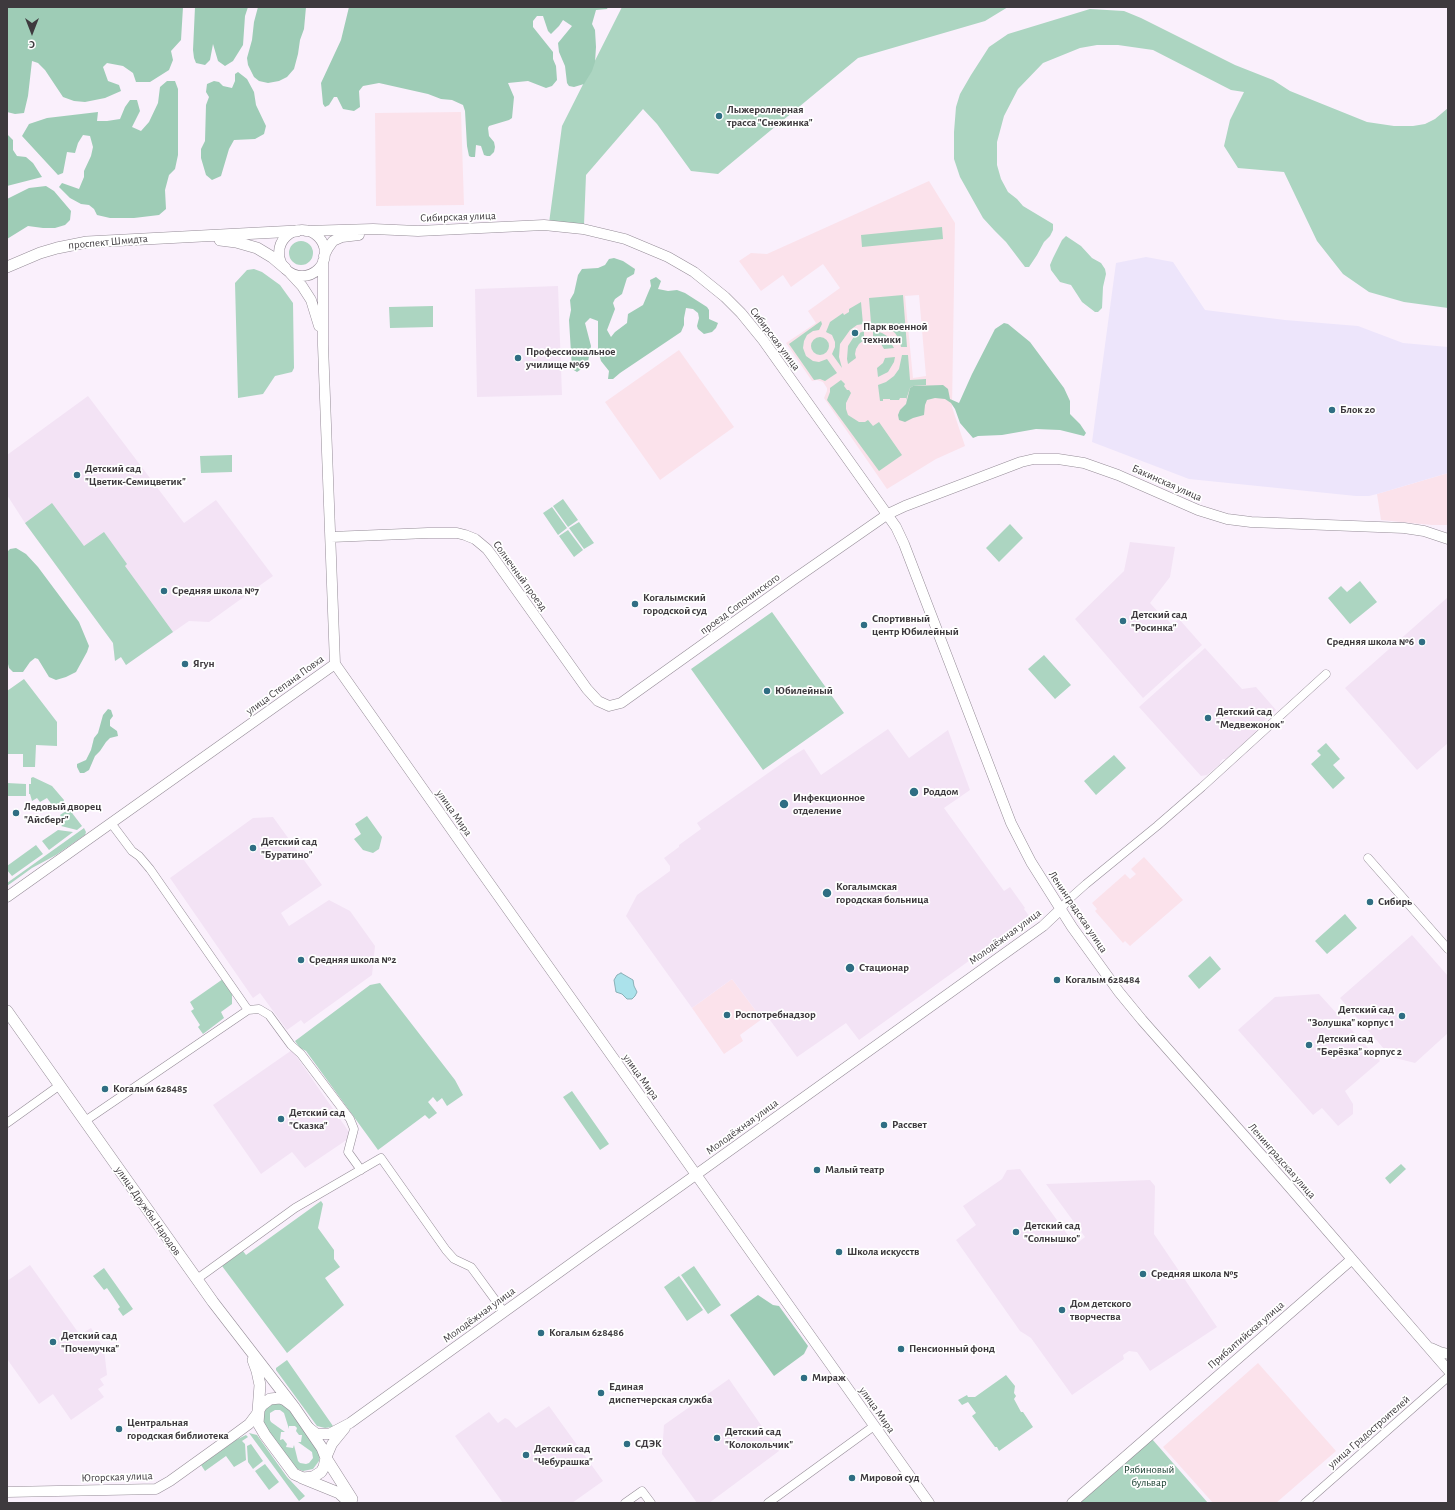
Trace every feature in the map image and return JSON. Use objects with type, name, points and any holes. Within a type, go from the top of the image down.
[{"type":"main road","name":"проспект Шмидта","points":[[7,267],[40,253],[74,244],[103,240],[301,231]]},
{"type":"main road","name":"проспект Шмидта","points":[[189,237],[248,245],[272,257],[287,270]]},
{"type":"main road","name":"улица Дружбы Народов","points":[[7,1011],[197,1280],[250,1352],[267,1371],[294,1407],[322,1448],[326,1458],[354,1503]]},
{"type":"main road","points":[[250,1352],[258,1371],[260,1385],[258,1423],[264,1435],[290,1470],[298,1476],[339,1493],[350,1503]]},
{"type":"main road","name":"улица Дружбы Народов","points":[[258,1412],[266,1402],[275,1398],[285,1400],[294,1407]]},
{"type":"main road","points":[[298,1476],[308,1478],[317,1475],[324,1467],[326,1458]]},
{"type":"street","name":"Сибирская улица","points":[[301,231],[373,229],[407,230],[544,225],[583,229],[610,235],[640,244],[668,257],[694,272],[725,297],[753,327],[888,514]]},
{"type":"street","name":"Сибирская улица","points":[[323,260],[330,244],[342,237],[407,230]]},
{"type":"street","points":[[301,231],[314,234],[321,240],[324,249],[323,260],[316,271],[308,275],[296,275],[287,270],[280,258],[280,246],[286,236],[301,231]]},
{"type":"street","name":"улица Степана Повха","points":[[7,897],[335,664],[323,345],[323,260]]},
{"type":"street","name":"улица Степана Повха","points":[[287,270],[302,286],[312,300],[323,345]]},
{"type":"street","name":"Бакинская улица","points":[[888,514],[1008,466],[1034,459],[1058,459],[1077,461],[1105,469],[1198,510],[1227,519],[1258,522],[1404,528],[1424,531],[1448,539]]},
{"type":"street","name":"проезд Сопочинского","points":[[604,705],[613,706],[621,703],[888,514]]},
{"type":"street","name":"Ленинградская улица","points":[[888,514],[904,544],[1011,823],[1031,862],[1095,960],[1129,1004],[1286,1183],[1351,1260]]},
{"type":"street","name":"Солнечный проезд","points":[[331,537],[428,533],[465,535],[475,539],[493,557],[587,689],[604,705]]},
{"type":"street","name":"улица Мира","points":[[335,664],[929,1503]]},
{"type":"street","name":"Молодёжная улица","points":[[350,1424],[1043,926],[1075,894],[1202,787],[1326,674]]},
{"type":"street","points":[[111,823],[132,851],[139,856],[150,869],[248,1010]]},
{"type":"street","points":[[1368,858],[1448,949]]},
{"type":"street","points":[[84,1121],[248,1010],[259,1009],[269,1015],[291,1045],[302,1054],[350,1119],[354,1129],[348,1152],[361,1170]]},
{"type":"street","points":[[7,1123],[60,1085]]},
{"type":"street","points":[[197,1280],[295,1208],[381,1158],[446,1250],[454,1258],[471,1267],[504,1312]]},
{"type":"street","points":[[1351,1260],[1448,1370]]},
{"type":"street","name":"Прибалтийская улица","points":[[1072,1503],[1351,1260]]},
{"type":"street","points":[[1426,1344],[1440,1352],[1448,1354]]},
{"type":"street","name":"улица Градостроителей","points":[[1305,1503],[1448,1377]]},
{"type":"street","name":"Югорская улица","points":[[7,1492],[156,1489],[170,1481],[234,1435],[252,1421],[258,1412]]},
{"type":"street","points":[[307,1426],[317,1434],[324,1434],[350,1424]]},
{"type":"street","points":[[326,1458],[332,1444],[350,1424]]},
{"type":"street","points":[[768,1503],[874,1426]]},
{"type":"street","points":[[234,1435],[250,1430],[264,1435]]},
{"type":"street","points":[[626,1503],[642,1491],[651,1503]]},
{"type":"shaded area","points":[[461,112],[464,205],[376,206],[375,113]]},
{"type":"shaded area","name":"Парк военной техники","points":[[929,181],[955,223],[952,407],[965,446],[936,459],[887,489],[824,398],[827,388],[823,382],[817,380],[812,381],[786,343],[816,323],[808,311],[840,288],[823,264],[791,287],[783,275],[761,291],[739,261],[751,253],[767,254]],"holes":[[[919,295],[926,376],[913,378],[905,296]]]},
{"type":"shaded area","points":[[1146,257],[1173,262],[1205,310],[1285,320],[1358,326],[1403,343],[1448,347],[1448,473],[1369,496],[1356,496],[1189,479],[1092,442],[1116,263]]},
{"type":"shaded area","name":"Профессиональное училище №69","points":[[558,286],[562,395],[477,397],[475,289]]},
{"type":"shaded area","points":[[679,350],[734,427],[660,480],[605,402]]},
{"type":"shaded area","points":[[88,396],[184,523],[216,500],[273,576],[209,622],[189,621],[126,665],[121,657],[115,661],[113,643],[25,523],[7,495],[7,455]]},
{"type":"shaded area","points":[[1448,473],[1448,525],[1381,520],[1377,494]]},
{"type":"shaded area","name":"Детский сад \"Росинка\"","points":[[1130,542],[1175,547],[1170,577],[1150,603],[1172,625],[1179,619],[1202,645],[1143,698],[1075,619],[1124,571]]},
{"type":"shaded area","name":"Средняя школа №6","points":[[1448,597],[1448,743],[1417,770],[1345,688]]},
{"type":"shaded area","name":"Детский сад \"Медвежонок\"","points":[[1205,648],[1242,689],[1256,687],[1276,710],[1255,729],[1257,731],[1226,759],[1223,759],[1220,764],[1207,775],[1201,776],[1139,707]]},
{"type":"shaded area","name":"Когалымская городская больница","points":[[888,729],[909,758],[948,730],[970,790],[944,808],[1004,891],[1010,887],[1030,917],[859,1040],[846,1023],[797,1057],[767,1016],[762,1019],[732,979],[692,1008],[626,916],[637,895],[670,871],[670,866],[664,858],[701,829],[697,823],[791,757],[804,749],[821,775]]},
{"type":"shaded area","points":[[273,817],[322,885],[281,913],[289,926],[329,900],[350,911],[375,946],[372,975],[304,1024],[301,1020],[287,1030],[260,993],[253,998],[170,878],[253,818]]},
{"type":"shaded area","points":[[1144,857],[1183,900],[1130,946],[1125,941],[1123,943],[1095,911],[1097,909],[1092,903],[1125,874],[1130,879],[1136,874],[1131,869]]},
{"type":"shaded area","name":"Детский сад \"Золушка\" корпус 1","points":[[1412,935],[1448,976],[1448,1033],[1415,1063],[1391,1057],[1340,998]]},
{"type":"shaded area","points":[[732,979],[762,1019],[740,1035],[743,1041],[724,1054],[692,1008]]},
{"type":"shaded area","name":"Детский сад \"Берёзка\" корпус 2","points":[[1319,994],[1380,1061],[1345,1091],[1353,1104],[1353,1114],[1338,1126],[1322,1108],[1313,1115],[1238,1030],[1275,997]]},
{"type":"shaded area","name":"Детский сад \"Сказка\"","points":[[292,1050],[349,1132],[348,1139],[305,1168],[292,1152],[261,1174],[213,1105]]},
{"type":"shaded area","points":[[1020,1169],[1075,1245],[1085,1237],[1046,1184],[1150,1180],[1155,1186],[1154,1234],[1217,1327],[1150,1371],[1137,1352],[1129,1351],[1123,1355],[1124,1359],[1072,1395],[1031,1338],[1020,1331],[956,1240],[976,1225],[963,1206],[1002,1179],[1007,1170]]},
{"type":"shaded area","name":"Детский сад \"Почемучка\"","points":[[30,1265],[80,1335],[91,1328],[104,1349],[107,1375],[100,1379],[104,1385],[98,1389],[104,1397],[71,1420],[53,1394],[39,1404],[7,1359],[7,1281]]},
{"type":"shaded area","points":[[1258,1363],[1336,1451],[1276,1503],[1213,1503],[1163,1447]]},
{"type":"shaded area","name":"Детский сад \"Колокольчик\"","points":[[729,1379],[779,1451],[709,1503],[697,1503],[662,1454],[664,1425]]},
{"type":"shaded area","name":"Детский сад \"Чебурашка\"","points":[[549,1406],[603,1481],[572,1503],[503,1503],[455,1436],[489,1412],[498,1423],[505,1418],[509,1420],[516,1428]]},
{"type":"green space","points":[[7,7],[183,7],[181,40],[171,51],[173,60],[169,70],[150,82],[136,82],[133,73],[123,66],[107,63],[103,67],[108,81],[119,85],[121,91],[105,98],[85,102],[74,101],[63,97],[45,70],[38,63],[32,61],[28,96],[24,113],[15,114],[7,112]]},
{"type":"green space","points":[[195,7],[248,7],[245,16],[243,45],[233,61],[225,66],[218,61],[213,44],[210,60],[205,65],[196,63],[193,50]]},
{"type":"green space","points":[[258,7],[306,7],[304,29],[300,40],[294,69],[287,77],[279,81],[268,83],[259,81],[254,77],[248,65],[247,58]]},
{"type":"green space","points":[[349,7],[608,7],[607,9],[596,10],[592,24],[595,30],[596,47],[595,62],[592,71],[584,84],[574,87],[569,86],[567,83],[565,66],[559,52],[558,43],[572,26],[563,20],[551,34],[548,31],[543,16],[537,16],[533,21],[533,27],[553,52],[557,80],[552,86],[546,88],[528,81],[508,83],[514,97],[512,118],[489,126],[489,136],[494,142],[495,147],[494,152],[490,156],[484,155],[481,146],[476,145],[475,157],[471,157],[469,156],[467,146],[465,111],[463,105],[452,100],[441,99],[428,94],[379,83],[363,86],[359,91],[360,107],[354,111],[343,109],[337,97],[334,97],[329,105],[325,107],[323,104],[321,83],[341,40]]},
{"type":"green space","name":"Лыжероллерная трасса \"Снежинка\"","points":[[622,7],[1008,7],[985,21],[858,58],[718,174],[691,171],[657,124],[643,109],[586,175],[584,225],[549,223],[562,126]]},
{"type":"green space","points":[[1090,9],[1124,11],[1235,65],[1273,80],[1290,91],[1367,122],[1394,126],[1413,126],[1425,124],[1435,119],[1448,108],[1448,308],[1404,302],[1369,292],[1343,274],[1317,241],[1284,172],[1238,168],[1224,146],[1230,120],[1244,92],[1231,90],[1153,50],[1118,45],[1097,45],[1080,48],[1043,63],[1018,89],[1004,116],[997,142],[997,165],[1001,179],[1008,192],[1023,206],[1053,224],[1053,230],[1050,236],[1044,242],[1029,267],[1025,267],[1006,242],[983,218],[960,177],[954,159],[956,107],[960,94],[989,47],[1008,34]]},
{"type":"green space","points":[[238,72],[247,79],[254,92],[256,105],[266,126],[264,134],[255,139],[234,140],[229,149],[221,176],[212,180],[206,175],[201,158],[201,149],[205,141],[206,105],[209,97],[206,92],[207,84],[214,81],[219,82],[223,86],[232,88],[235,81],[235,74]]},
{"type":"green space","points":[[167,81],[175,81],[178,89],[178,155],[175,169],[169,175],[165,190],[166,209],[159,215],[134,218],[110,218],[97,215],[94,209],[89,205],[81,204],[70,198],[59,187],[62,183],[79,189],[93,147],[90,136],[83,135],[78,143],[75,153],[67,152],[63,173],[58,175],[22,136],[29,124],[47,118],[98,112],[97,121],[120,119],[130,100],[137,100],[140,111],[132,127],[141,131],[149,122],[158,103],[160,87]]},
{"type":"green space","points":[[7,134],[13,140],[13,150],[17,156],[26,157],[33,163],[42,177],[7,186]]},
{"type":"green space","points":[[46,186],[54,191],[71,211],[70,220],[65,225],[55,228],[28,226],[7,239],[7,199],[29,188]]},
{"type":"green space","points":[[942,227],[943,239],[862,247],[861,235]]},
{"type":"green space","points":[[1066,236],[1081,246],[1092,258],[1101,263],[1105,269],[1106,274],[1103,287],[1102,308],[1098,312],[1095,312],[1082,302],[1071,285],[1060,282],[1051,270],[1050,265],[1053,258],[1062,240]]},
{"type":"green space","points":[[301,241],[306,242],[312,248],[312,258],[306,264],[301,265],[296,264],[290,258],[289,253],[290,248],[296,242]]},
{"type":"green space","points":[[614,258],[623,261],[635,269],[634,274],[627,278],[622,294],[615,299],[613,303],[615,309],[607,330],[611,337],[627,323],[628,314],[643,305],[651,286],[650,280],[656,277],[661,281],[658,289],[668,291],[677,290],[685,293],[707,307],[709,310],[709,319],[718,323],[716,328],[712,332],[704,334],[698,329],[697,326],[699,318],[698,313],[693,309],[686,308],[684,325],[681,332],[613,379],[608,379],[609,371],[601,361],[598,351],[598,321],[590,318],[585,323],[591,346],[588,362],[577,372],[572,369],[569,320],[571,310],[570,300],[574,293],[578,275],[582,269],[598,268],[605,265],[609,259]]},
{"type":"green space","points":[[254,269],[262,272],[280,285],[293,303],[294,368],[292,372],[275,376],[263,394],[238,398],[235,283],[247,270]]},
{"type":"green space","points":[[903,295],[907,347],[901,347],[899,339],[895,333],[887,326],[871,323],[869,298]]},
{"type":"green space","points":[[861,302],[863,324],[857,325],[850,330],[840,344],[839,357],[842,368],[832,354],[835,347],[835,342],[832,335],[826,332],[830,322],[843,313],[844,315],[849,312],[849,309]]},
{"type":"green space","points":[[433,306],[433,327],[390,328],[389,307]]},
{"type":"green space","points":[[821,321],[822,324],[819,330],[813,331],[807,335],[803,348],[806,356],[813,361],[819,362],[827,359],[837,373],[825,381],[820,379],[814,380],[789,344]]},
{"type":"green space","points":[[1004,323],[1008,324],[1030,342],[1064,388],[1070,401],[1070,414],[1080,424],[1086,433],[1084,436],[1060,430],[1036,429],[1002,435],[978,436],[973,438],[960,423],[951,403],[945,399],[935,398],[927,400],[924,415],[905,422],[899,420],[898,415],[900,410],[906,404],[910,388],[913,386],[943,385],[948,389],[950,399],[959,403],[995,329]]},
{"type":"green space","points":[[873,330],[887,336],[894,348],[884,349],[881,344],[873,340]]},
{"type":"green space","points":[[864,331],[864,340],[856,349],[856,358],[848,364],[848,346],[855,335]]},
{"type":"green space","points":[[820,337],[826,340],[829,346],[826,352],[820,355],[814,352],[811,346],[814,340]]},
{"type":"green space","points":[[902,355],[908,355],[910,380],[926,379],[926,385],[913,386],[910,388],[906,400],[906,398],[900,398],[899,400],[883,399],[883,401],[880,401],[878,385],[886,382],[894,376],[899,369]]},
{"type":"green space","points":[[895,357],[894,362],[888,372],[878,377],[877,368],[883,363],[885,358]]},
{"type":"green space","points":[[841,380],[845,384],[844,386],[847,390],[851,393],[846,403],[848,415],[859,422],[865,422],[868,420],[873,426],[879,422],[902,455],[879,471],[827,400],[830,388]]},
{"type":"green space","points":[[232,455],[232,472],[201,473],[200,456]]},
{"type":"green space","points":[[563,499],[578,520],[568,527],[553,506]]},
{"type":"green space","points":[[52,503],[84,546],[104,532],[127,564],[125,566],[173,632],[126,665],[121,657],[115,661],[113,643],[25,523]]},
{"type":"green space","points":[[552,507],[567,528],[558,535],[543,513]]},
{"type":"green space","points":[[579,522],[594,543],[584,549],[569,528]]},
{"type":"green space","points":[[1010,524],[1023,538],[999,562],[986,548]]},
{"type":"green space","points":[[568,530],[583,550],[574,557],[559,536]]},
{"type":"green space","points":[[16,548],[26,554],[38,567],[79,622],[89,646],[76,672],[66,677],[56,680],[49,677],[38,659],[35,658],[23,672],[13,672],[9,668],[7,660],[7,552],[10,549]]},
{"type":"green space","points":[[1360,581],[1377,602],[1350,624],[1328,598],[1341,586],[1347,592]]},
{"type":"green space","name":"Юбилейный","points":[[772,612],[844,713],[763,770],[691,669]]},
{"type":"green space","points":[[1044,655],[1071,685],[1055,699],[1028,669]]},
{"type":"green space","points":[[24,679],[57,722],[57,746],[36,745],[35,767],[23,767],[23,754],[7,754],[7,691]]},
{"type":"green space","points":[[108,709],[111,710],[113,716],[110,720],[110,726],[117,731],[118,736],[110,738],[95,756],[89,770],[84,773],[80,773],[77,764],[86,760],[91,750],[94,738],[98,733],[103,715]]},
{"type":"green space","points":[[1326,743],[1340,759],[1333,765],[1345,778],[1333,789],[1311,764],[1321,755],[1317,751]]},
{"type":"green space","points":[[1114,755],[1126,768],[1096,795],[1084,781]]},
{"type":"green space","points":[[33,777],[52,786],[64,800],[63,803],[55,809],[47,798],[40,802],[37,798],[32,801],[29,794],[29,784],[31,784],[31,778]]},
{"type":"green space","points":[[7,783],[26,784],[26,796],[7,796]]},
{"type":"green space","points":[[69,809],[82,826],[77,830],[61,826],[65,823],[60,815]]},
{"type":"green space","points":[[367,816],[382,837],[379,849],[373,853],[363,850],[354,839],[361,834],[355,824]]},
{"type":"green space","points":[[84,828],[86,832],[85,835],[56,855],[32,868],[7,886],[7,883]]},
{"type":"green space","points":[[58,830],[73,832],[49,850],[42,841]]},
{"type":"green space","points":[[36,845],[43,854],[12,876],[7,870],[7,866]]},
{"type":"green space","points":[[1345,914],[1357,928],[1327,954],[1315,941]]},
{"type":"green space","points":[[1210,956],[1221,969],[1199,989],[1188,976]]},
{"type":"green space","points":[[223,979],[232,991],[232,1004],[221,1012],[224,1018],[203,1034],[198,1027],[200,1025],[191,1011],[194,1009],[190,1002]]},
{"type":"green space","points":[[380,983],[455,1080],[463,1095],[447,1106],[442,1098],[437,1102],[433,1097],[428,1102],[437,1113],[429,1119],[425,1115],[378,1150],[306,1051],[300,1048],[295,1041],[370,985]]},
{"type":"green space","points":[[572,1091],[609,1144],[600,1150],[563,1097]]},
{"type":"green space","points":[[1401,1164],[1406,1169],[1390,1184],[1385,1178]]},
{"type":"green space","points":[[321,1201],[323,1204],[318,1228],[334,1250],[334,1259],[340,1267],[325,1278],[344,1305],[287,1353],[222,1266],[243,1251],[246,1255]]},
{"type":"green space","points":[[694,1266],[721,1305],[708,1314],[681,1275]]},
{"type":"green space","points":[[104,1268],[133,1309],[123,1316],[118,1309],[120,1307],[107,1288],[104,1290],[93,1276]]},
{"type":"green space","points":[[679,1276],[703,1310],[687,1321],[664,1287]]},
{"type":"green space","points":[[758,1295],[773,1305],[779,1306],[808,1346],[804,1354],[774,1376],[730,1315]]},
{"type":"green space","points":[[287,1360],[333,1426],[332,1427],[325,1428],[317,1426],[276,1370],[276,1368]]},
{"type":"green space","points":[[1006,1375],[1015,1386],[1014,1393],[1016,1396],[1014,1399],[1021,1412],[1023,1412],[1033,1427],[999,1451],[972,1416],[976,1413],[968,1402],[962,1405],[958,1400],[967,1395],[968,1397],[975,1397]]},
{"type":"green space","points":[[277,1403],[286,1405],[314,1443],[320,1455],[319,1461],[313,1469],[303,1471],[295,1468],[264,1425],[263,1419],[265,1409],[269,1405]],"holes":[[[275,1410],[280,1410],[284,1413],[289,1429],[289,1426],[295,1426],[299,1435],[302,1435],[301,1442],[298,1442],[312,1452],[313,1458],[309,1463],[300,1463],[298,1461],[294,1445],[293,1448],[286,1447],[287,1444],[283,1439],[280,1440],[281,1432],[285,1432],[270,1420],[270,1413]]]},
{"type":"green space","points":[[249,1433],[257,1435],[287,1477],[305,1496],[299,1501]]},
{"type":"green space","points":[[246,1435],[248,1437],[242,1441],[245,1444],[246,1460],[234,1467],[226,1456],[205,1471],[201,1465],[236,1440]]},
{"type":"green space","name":"Рябиновый бульвар","points":[[1152,1439],[1208,1503],[1080,1503]]},
{"type":"green space","points":[[251,1444],[263,1461],[253,1469],[248,1462],[247,1446]]},
{"type":"green space","points":[[265,1464],[279,1482],[269,1490],[255,1471]]},
{"type":"water","points":[[621,973],[633,980],[637,992],[632,999],[627,999],[622,994],[616,992],[614,980],[617,975]]},
{"type":"place","name":"Лыжероллерная трасса \"Снежинка\"","points":[[719,116]]},
{"type":"place","name":"Парк военной техники","points":[[855,333]]},
{"type":"place","name":"Профессиональное училище №69","points":[[518,358]]},
{"type":"place","name":"Блок 20","points":[[1332,410]]},
{"type":"place","name":"Детский сад \"Цветик-Семицветик\"","points":[[77,475]]},
{"type":"place","name":"Средняя школа №7","points":[[164,591]]},
{"type":"place","name":"Когалымский городской суд","points":[[635,604]]},
{"type":"place","name":"Детский сад \"Росинка\"","points":[[1123,621]]},
{"type":"place","name":"Спортивный центр Юбилейный","points":[[864,625]]},
{"type":"place","name":"Средняя школа №6","points":[[1422,642]]},
{"type":"place","name":"Ягун","points":[[185,664]]},
{"type":"place","name":"Юбилейный","points":[[767,691]]},
{"type":"place","name":"Детский сад \"Медвежонок\"","points":[[1208,718]]},
{"type":"place","name":"Роддом","points":[[914,792]]},
{"type":"place","name":"Инфекционное отделение","points":[[784,804]]},
{"type":"place","name":"Ледовый дворец \"Айсберг\"","points":[[16,813]]},
{"type":"place","name":"Детский сад \"Буратино\"","points":[[253,848]]},
{"type":"place","name":"Когалымская городская больница","points":[[827,893]]},
{"type":"place","name":"Сибирь","points":[[1370,902]]},
{"type":"place","name":"Средняя школа №2","points":[[301,960]]},
{"type":"place","name":"Стационар","points":[[850,968]]},
{"type":"place","name":"Когалым 628484","points":[[1057,980]]},
{"type":"place","name":"Роспотребнадзор","points":[[727,1015]]},
{"type":"place","name":"Детский сад \"Золушка\" корпус 1","points":[[1402,1016]]},
{"type":"place","name":"Детский сад \"Берёзка\" корпус 2","points":[[1309,1045]]},
{"type":"place","name":"Когалым 628485","points":[[105,1089]]},
{"type":"place","name":"Детский сад \"Сказка\"","points":[[281,1119]]},
{"type":"place","name":"Рассвет","points":[[884,1125]]},
{"type":"place","name":"Малый театр","points":[[817,1170]]},
{"type":"place","name":"Детский сад \"Солнышко\"","points":[[1016,1232]]},
{"type":"place","name":"Школа искусств","points":[[839,1252]]},
{"type":"place","name":"Средняя школа №5","points":[[1143,1274]]},
{"type":"place","name":"Дом детского творчества","points":[[1062,1310]]},
{"type":"place","name":"Когалым 628486","points":[[541,1333]]},
{"type":"place","name":"Детский сад \"Почемучка\"","points":[[53,1342]]},
{"type":"place","name":"Пенсионный фонд","points":[[901,1349]]},
{"type":"place","name":"Мираж","points":[[804,1378]]},
{"type":"place","name":"Единая диспетчерская служба","points":[[601,1393]]},
{"type":"place","name":"Центральная городская библиотека","points":[[119,1429]]},
{"type":"place","name":"Детский сад \"Колокольчик\"","points":[[717,1438]]},
{"type":"place","name":"СДЭК","points":[[627,1444]]},
{"type":"place","name":"Детский сад \"Чебурашка\"","points":[[526,1455]]},
{"type":"place","name":"Мировой суд","points":[[852,1478]]}]
